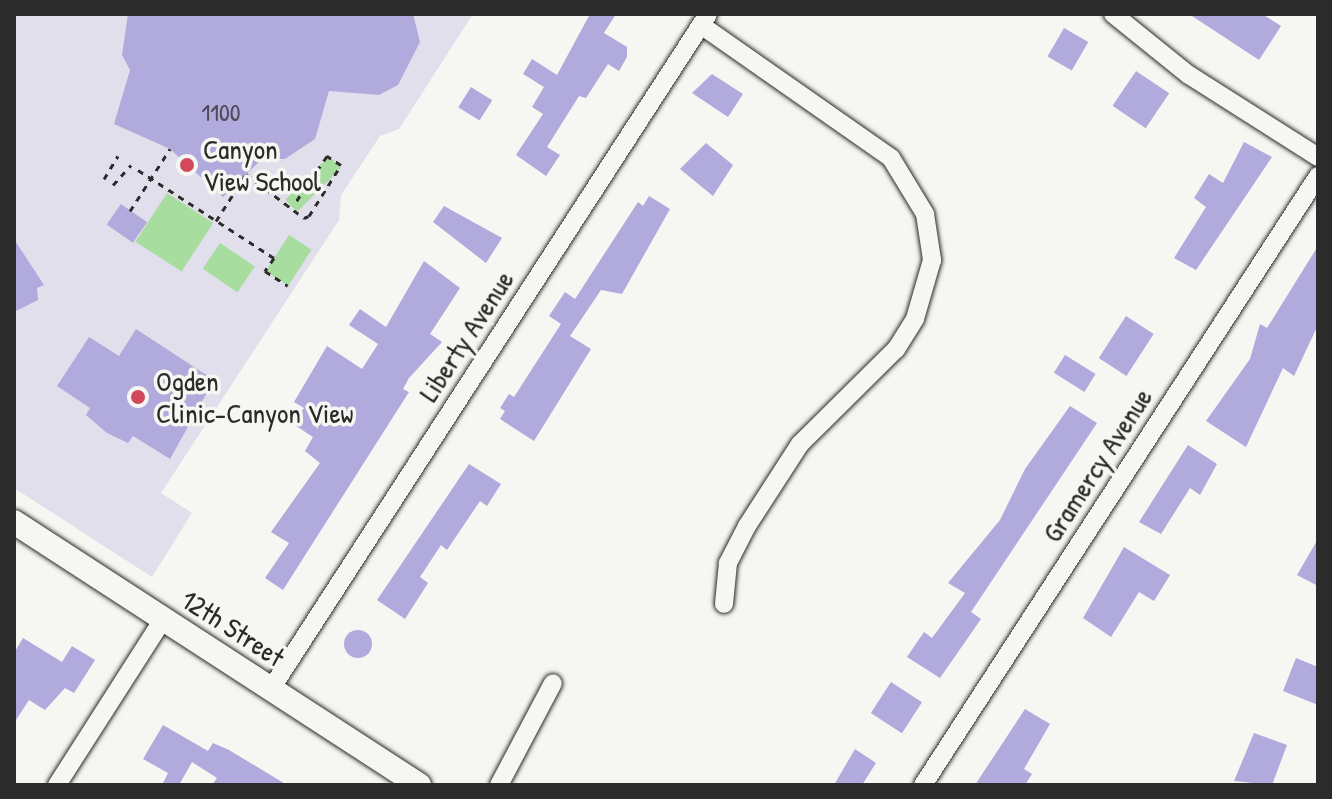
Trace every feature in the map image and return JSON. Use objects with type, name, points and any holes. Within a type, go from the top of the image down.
[{"type":"main road","name":"12th Street","points":[[14,522],[419,785]]},
{"type":"street","points":[[1113,14],[1189,75],[1318,157]]},
{"type":"street","points":[[705,20],[891,158],[925,214],[932,260],[915,319],[896,349],[800,444],[753,516],[728,563],[724,604]]},
{"type":"street","name":"Liberty Avenue","points":[[271,689],[705,20]]},
{"type":"street","name":"Gramercy Avenue","points":[[923,785],[1318,176]]},
{"type":"street","points":[[57,785],[163,619]]},
{"type":"street","points":[[499,785],[553,683]]},
{"type":"path","points":[[130,211],[170,149]]},
{"type":"path","points":[[104,179],[118,156]]},
{"type":"path","points":[[216,221],[246,174],[293,206],[309,216],[341,165],[327,156],[293,206]]},
{"type":"path","points":[[113,185],[131,165]]},
{"type":"path","points":[[138,170],[274,258],[265,271],[288,286]]},
{"type":"shaded area","name":"Canyon View School","points":[[14,14],[473,14],[399,129],[380,136],[341,195],[339,220],[161,493],[192,513],[152,577],[14,488]]},
{"type":"green space","points":[[329,156],[341,168],[297,212],[285,200]]},
{"type":"green space","points":[[167,193],[213,223],[182,272],[135,242]]},
{"type":"green space","points":[[289,235],[312,250],[288,286],[266,271]]},
{"type":"green space","points":[[220,243],[255,266],[237,292],[203,269]]},
{"type":"building","name":"Canyon View School","points":[[128,14],[413,14],[420,42],[398,85],[379,95],[329,91],[315,139],[285,159],[262,159],[223,197],[170,149],[114,124],[130,70],[122,55]]},
{"type":"building","points":[[590,14],[616,14],[604,33],[627,47],[627,57],[619,71],[608,64],[586,98],[579,96],[547,147],[560,155],[546,176],[516,155],[543,114],[532,107],[544,87],[523,74],[532,59],[557,75]]},
{"type":"building","points":[[1189,14],[1262,14],[1281,26],[1259,60]]},
{"type":"building","points":[[1064,28],[1088,42],[1072,71],[1048,57]]},
{"type":"building","points":[[1136,71],[1169,93],[1146,128],[1113,106]]},
{"type":"building","points":[[712,74],[743,94],[728,117],[692,93]]},
{"type":"building","points":[[471,87],[492,100],[479,121],[458,107]]},
{"type":"building","points":[[1244,142],[1272,157],[1196,270],[1174,258],[1206,207],[1194,198],[1209,174],[1223,183]]},
{"type":"building","points":[[706,143],[733,165],[713,196],[680,169]]},
{"type":"building","points":[[649,196],[670,209],[622,294],[601,290],[570,336],[591,349],[534,441],[500,419],[505,411],[500,408],[509,394],[514,397],[561,324],[549,316],[565,292],[575,299],[638,202],[643,206]]},
{"type":"building","points":[[121,204],[147,222],[133,243],[107,224]]},
{"type":"building","points":[[444,206],[502,238],[486,263],[433,222]]},
{"type":"building","points":[[14,239],[44,285],[37,288],[38,300],[14,312]]},
{"type":"building","points":[[1318,246],[1318,325],[1294,376],[1283,368],[1246,447],[1206,421],[1250,359],[1260,324],[1267,328]]},
{"type":"building","points":[[424,261],[460,288],[430,334],[442,342],[409,378],[403,389],[409,392],[283,590],[265,578],[289,543],[271,532],[320,463],[305,451],[313,437],[293,424],[304,408],[294,402],[327,346],[362,369],[378,344],[349,325],[360,309],[386,327]]},
{"type":"building","points":[[1126,316],[1154,334],[1126,376],[1099,358]]},
{"type":"building","name":"Ogden Clinic-Canyon View","points":[[136,329],[214,380],[170,459],[133,436],[128,443],[107,433],[86,415],[90,408],[57,386],[89,337],[119,356]]},
{"type":"building","points":[[1065,355],[1096,374],[1084,392],[1054,373]]},
{"type":"building","points":[[1070,406],[1097,423],[971,612],[981,619],[940,678],[907,657],[924,632],[932,638],[965,593],[948,583],[1000,520],[1025,469]]},
{"type":"building","points":[[1188,445],[1217,464],[1200,495],[1190,488],[1161,534],[1139,522]]},
{"type":"building","points":[[469,464],[501,484],[487,506],[480,501],[447,550],[441,545],[420,577],[428,583],[405,619],[377,600]]},
{"type":"building","points":[[1318,539],[1318,586],[1297,575]]},
{"type":"building","points":[[1124,547],[1170,575],[1154,601],[1139,592],[1111,637],[1083,618]]},
{"type":"building","points":[[358,630],[368,634],[372,644],[368,654],[358,658],[348,654],[344,644],[348,634]]},
{"type":"building","points":[[23,638],[62,662],[72,646],[95,660],[74,693],[65,688],[45,710],[29,700],[14,723],[14,653]]},
{"type":"building","points":[[1296,658],[1318,667],[1318,705],[1283,691]]},
{"type":"building","points":[[891,682],[922,702],[902,733],[871,713]]},
{"type":"building","points":[[1025,709],[1050,724],[1024,769],[1032,774],[1025,785],[975,785]]},
{"type":"building","points":[[163,725],[208,751],[213,743],[229,750],[287,785],[212,785],[217,778],[192,762],[179,785],[162,785],[168,773],[143,759]]},
{"type":"building","points":[[1254,733],[1287,745],[1272,785],[1234,781]]},
{"type":"building","points":[[855,749],[876,763],[862,785],[834,785]]},
{"type":"place","name":"Canyon View School","points":[[187,165]]},
{"type":"place","name":"Ogden Clinic-Canyon View","points":[[138,397]]}]
